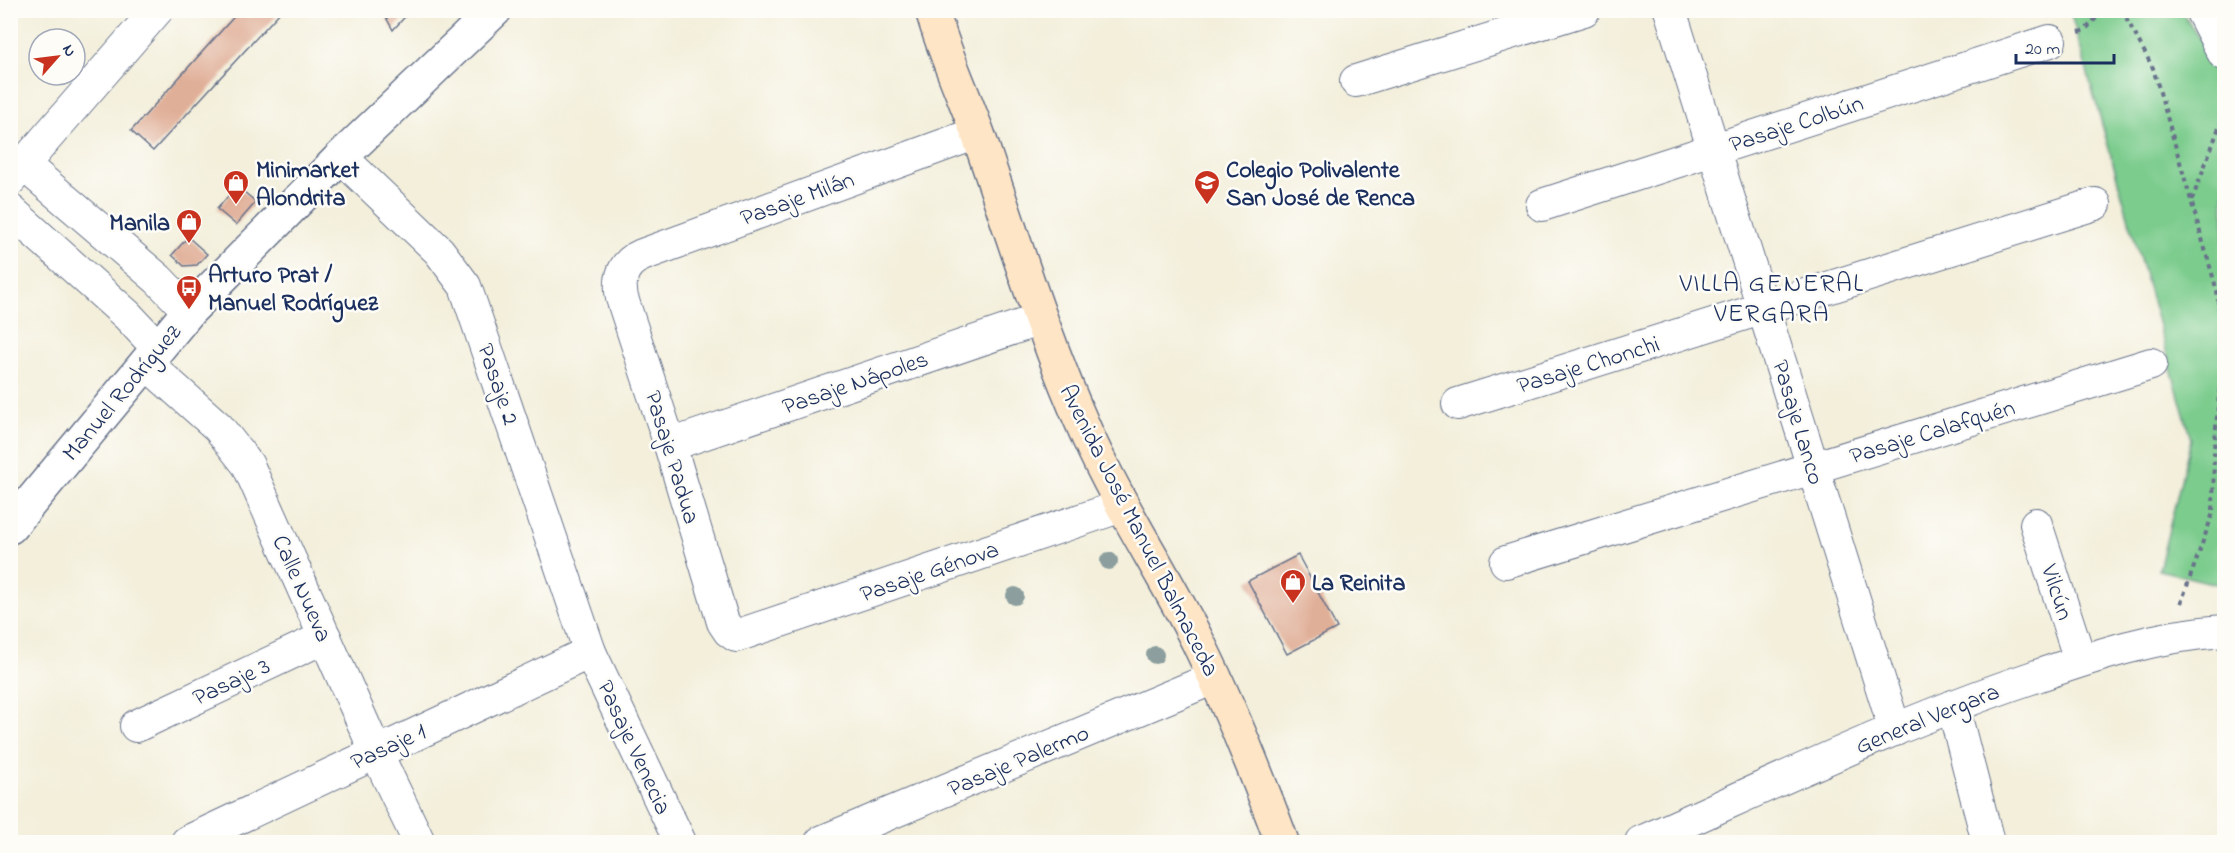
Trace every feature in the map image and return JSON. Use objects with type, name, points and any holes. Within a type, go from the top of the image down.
[{"type":"main road","name":"Avenida José Manuel Balmaceda","points":[[932,10],[1041,318],[1089,439],[1122,506],[1176,601],[1234,717],[1282,843]]},
{"type":"street","name":"Manuel Rodríguez","points":[[10,526],[189,311],[341,157],[495,10]]},
{"type":"street","points":[[1356,81],[1584,10]]},
{"type":"street","name":"Pasaje Lanco","points":[[1670,10],[1895,730]]},
{"type":"street","points":[[2201,10],[2224,54]]},
{"type":"street","points":[[148,14],[14,174],[158,279],[189,311]]},
{"type":"street","name":"Pasaje Colbún","points":[[1542,204],[2050,41]]},
{"type":"street","name":"Pasaje Milán","points":[[622,273],[629,263],[642,255],[977,133]]},
{"type":"street","name":"Pasaje 2","points":[[341,157],[439,251],[465,286],[590,652]]},
{"type":"street","name":"Pasaje Chonchi","points":[[1458,404],[2095,204]]},
{"type":"street","name":"Calle Nueva","points":[[10,210],[127,315],[152,355],[218,427],[248,465],[419,843]]},
{"type":"street","name":"Pasaje Padua","points":[[622,273],[620,289],[622,298],[723,622],[736,636]]},
{"type":"street","name":"Pasaje Nápoles","points":[[670,446],[1041,318]]},
{"type":"street","name":"Pasaje Calafquén","points":[[1506,562],[2151,364]]},
{"type":"street","name":"Pasaje Génova","points":[[736,636],[1122,506]]},
{"type":"street","name":"Vilcún","points":[[2036,524],[2080,660]]},
{"type":"street","name":"General Vergara","points":[[1641,843],[1953,706],[2114,650],[2168,638],[2224,631]]},
{"type":"street","name":"Pasaje 3","points":[[136,726],[325,637]]},
{"type":"street","name":"Pasaje 1","points":[[187,843],[590,652]]},
{"type":"street","name":"Pasaje Venecia","points":[[590,652],[680,843]]},
{"type":"street","name":"Pasaje Palermo","points":[[821,843],[1214,678]]},
{"type":"street","points":[[1953,706],[1988,843]]},
{"type":"path","points":[[2122,10],[2152,68],[2217,291],[2223,351],[2214,449],[2213,513],[2168,638]]},
{"type":"path","points":[[2191,202],[2224,114]]},
{"type":"green space","points":[[2070,11],[2181,11],[2224,76],[2224,586],[2159,570],[2191,439]]},
{"type":"building","points":[[240,10],[282,10],[153,151],[131,131]]},
{"type":"building","points":[[382,10],[411,10],[393,30]]},
{"type":"building","name":"Minimarket Alondrita","points":[[237,186],[256,202],[236,225],[217,209]]},
{"type":"building","name":"Manila","points":[[188,237],[207,254],[197,265],[184,266],[172,255]]},
{"type":"building","name":"La Reinita","points":[[1298,555],[1337,628],[1287,654],[1248,581]]},
{"type":"place","name":"Minimarket Alondrita","points":[[236,206]]},
{"type":"place","name":"Colegio Polivalente San José de Renca","points":[[1207,206]]},
{"type":"place","name":"Manila","points":[[189,245]]},
{"type":"place","name":"Arturo Prat / Manuel Rodríguez","points":[[189,311]]},
{"type":"place","name":"La Reinita","points":[[1293,605]]},
{"type":"district","name":"VILLA GENERAL VERGARA","points":[[1772,297]]}]
